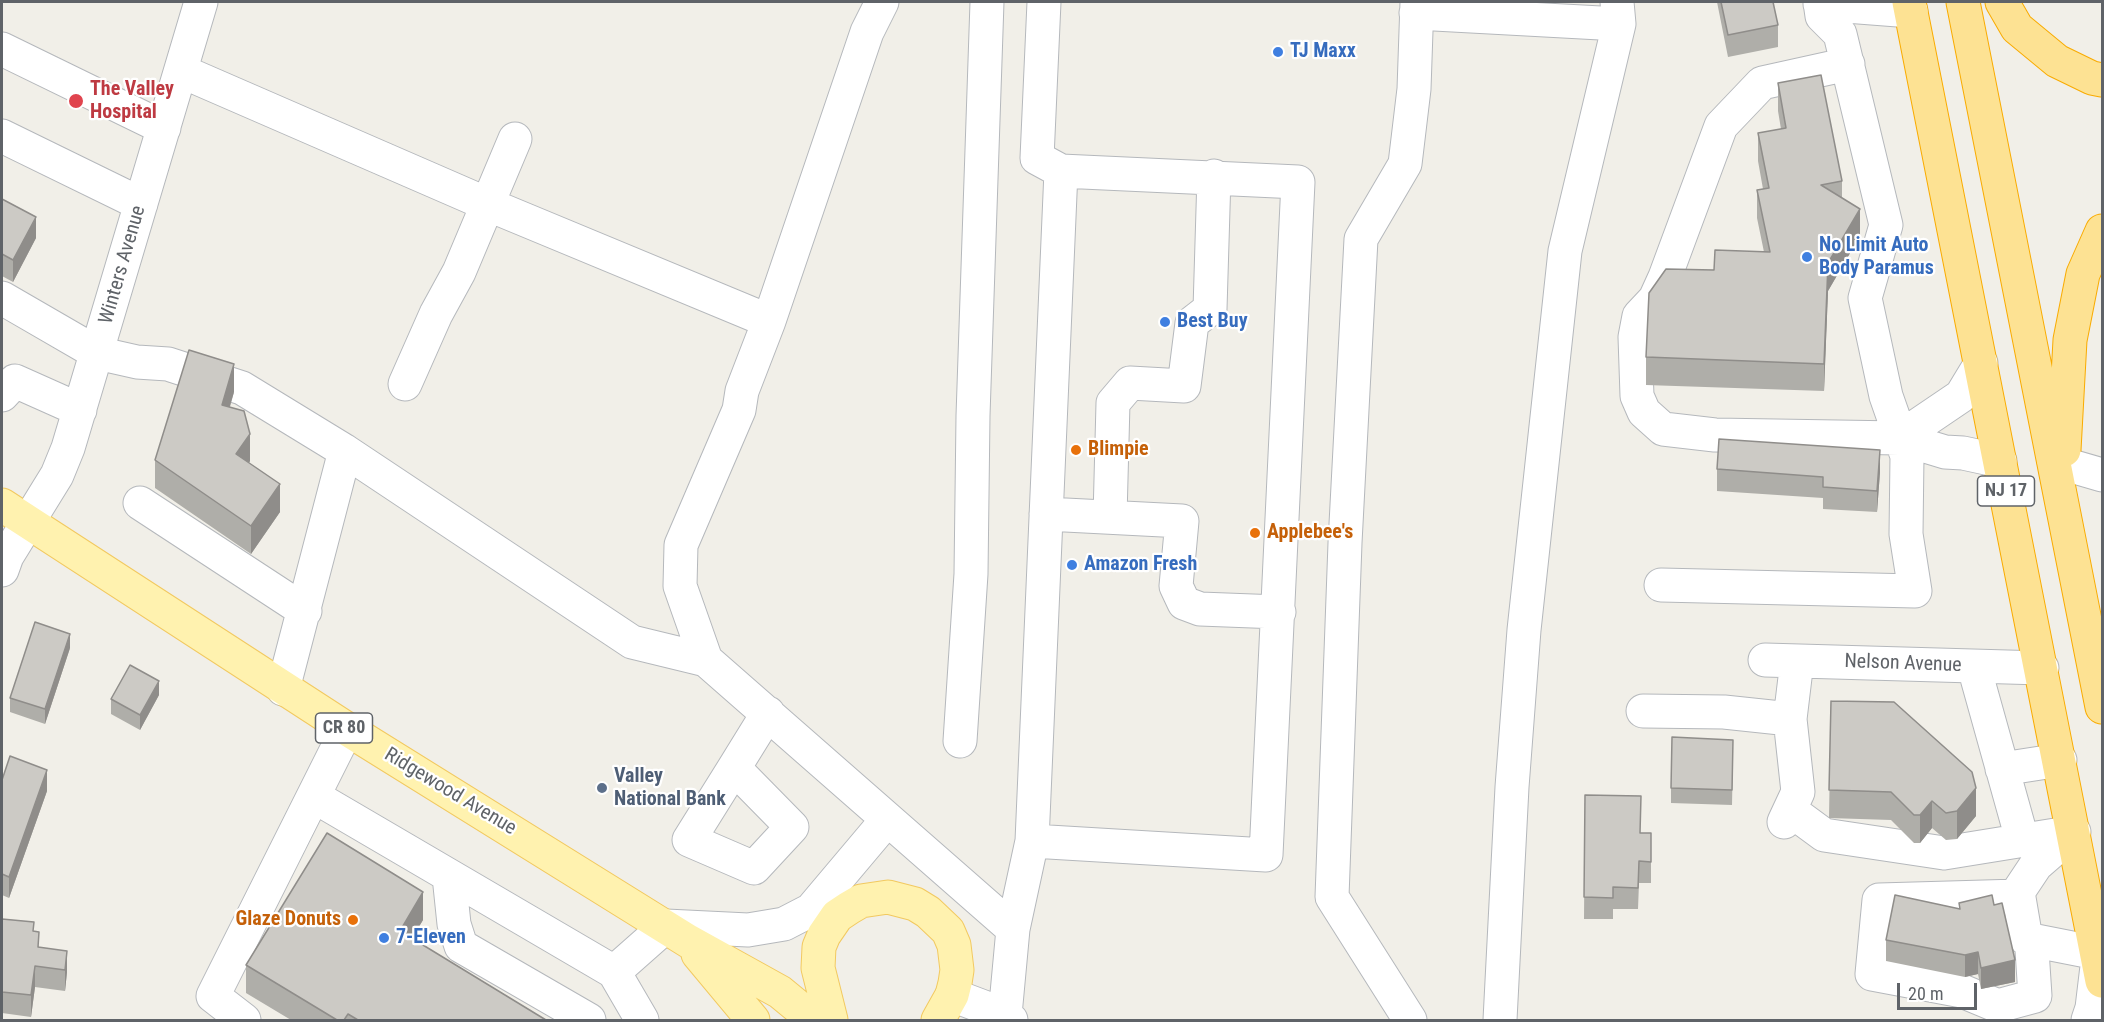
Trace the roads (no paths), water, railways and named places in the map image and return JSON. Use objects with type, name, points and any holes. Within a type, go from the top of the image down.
[{"type":"highway","name":"NJ 17","points":[[1963,2],[2059,463],[2062,500],[2103,707]]},
{"type":"highway","points":[[2002,2],[2017,28],[2058,61],[2092,78],[2103,80]]},
{"type":"highway","name":"NJ 17","points":[[1910,6],[2099,964]]},
{"type":"highway","points":[[2059,463],[2070,340],[2083,274],[2103,231]]},
{"type":"main road","name":"Ridgewood Avenue","points":[[15,513],[283,689],[677,933],[780,992],[814,1020]]},
{"type":"main road","points":[[831,1020],[818,968],[819,947],[829,925],[837,916],[861,901],[888,897],[902,900],[928,912],[948,932],[957,958],[945,1008]]},
{"type":"main road","name":"Ridgewood Avenue","points":[[677,933],[753,1020]]},
{"type":"street","name":"Winters Avenue","points":[[2,570],[15,513],[57,475],[80,410],[201,2]]},
{"type":"street","points":[[706,660],[680,586],[681,545],[739,411],[742,391],[769,321],[867,32],[882,2]]},
{"type":"street","points":[[960,741],[971,574],[978,255],[987,2]]},
{"type":"street","points":[[1032,841],[1266,855],[1298,182],[1214,176],[1061,171],[1037,158],[1044,2]]},
{"type":"street","points":[[1661,585],[1915,591],[1906,534],[1907,456],[1886,396],[1865,298],[1886,225],[1840,34],[1822,16],[1820,3],[1910,6]]},
{"type":"street","points":[[1410,1020],[1332,897],[1345,543],[1361,239],[1405,164],[1414,89],[1416,8],[1618,13],[1565,251],[1521,663],[1500,1020]]},
{"type":"street","points":[[2,50],[164,128]]},
{"type":"street","points":[[1848,64],[1762,82],[1721,126],[1665,278],[1654,299],[1639,316],[1635,338],[1638,396],[1644,412],[1663,429],[1715,435],[1899,438],[1945,452],[1963,453],[2000,462]]},
{"type":"street","points":[[181,71],[488,204],[769,321]]},
{"type":"street","points":[[2,136],[141,204]]},
{"type":"street","points":[[405,384],[488,204],[515,139]]},
{"type":"street","points":[[945,1008],[1008,1018],[1013,929],[1032,841],[1061,171]]},
{"type":"street","points":[[1110,517],[1113,403],[1130,383],[1184,386],[1191,323],[1210,309],[1214,176]]},
{"type":"street","points":[[2,298],[97,353],[137,362],[168,364],[242,388],[345,451],[632,642],[706,660],[768,713],[886,821],[1013,929]]},
{"type":"street","points":[[1899,438],[1961,396],[1981,363]]},
{"type":"street","points":[[2,395],[15,381],[80,410]]},
{"type":"street","points":[[283,689],[345,451]]},
{"type":"street","points":[[2059,463],[2103,476]]},
{"type":"street","points":[[140,503],[305,611]]},
{"type":"street","points":[[1046,514],[1182,521],[1176,586],[1184,603],[1200,609],[1279,612]]},
{"type":"street","name":"Nelson Avenue","points":[[1790,719],[1781,661],[2042,668]]},
{"type":"street","points":[[1974,667],[2022,839]]},
{"type":"street","points":[[1643,711],[1724,712],[1790,719],[1798,792],[1787,816],[1824,835],[1944,853],[2074,832]]},
{"type":"street","points":[[734,768],[768,713]]},
{"type":"street","points":[[244,1020],[213,996],[315,797],[347,729]]},
{"type":"street","points":[[2002,769],[2060,760]]},
{"type":"street","points":[[315,797],[614,972],[642,1020]]},
{"type":"street","points":[[614,972],[677,933],[748,930],[784,924],[811,910],[886,821]]},
{"type":"street","points":[[2074,832],[2036,865],[2018,892],[2026,939],[2099,964],[2088,1020]]},
{"type":"street","points":[[449,876],[454,924],[461,946],[589,1020]]},
{"type":"street","points":[[2019,896],[1879,900],[1872,974],[1962,991],[1998,1006],[2035,996],[2032,950],[2040,942]]},
{"type":"street","points":[[454,924],[477,911],[503,907]]},
{"type":"place","name":"TJ Maxx","points":[[1278,52]]},
{"type":"place","name":"The Valley Hospital","points":[[76,101]]},
{"type":"place","name":"No Limit Auto Body Paramus","points":[[1807,257]]},
{"type":"place","name":"Best Buy","points":[[1165,322]]},
{"type":"place","name":"Blimpie","points":[[1076,450]]},
{"type":"place","name":"Applebee's","points":[[1255,533]]},
{"type":"place","name":"Amazon Fresh","points":[[1072,565]]},
{"type":"place","name":"Valley National Bank","points":[[602,788]]},
{"type":"place","name":"Glaze Donuts","points":[[353,920]]},
{"type":"place","name":"7-Eleven","points":[[384,938]]}]
